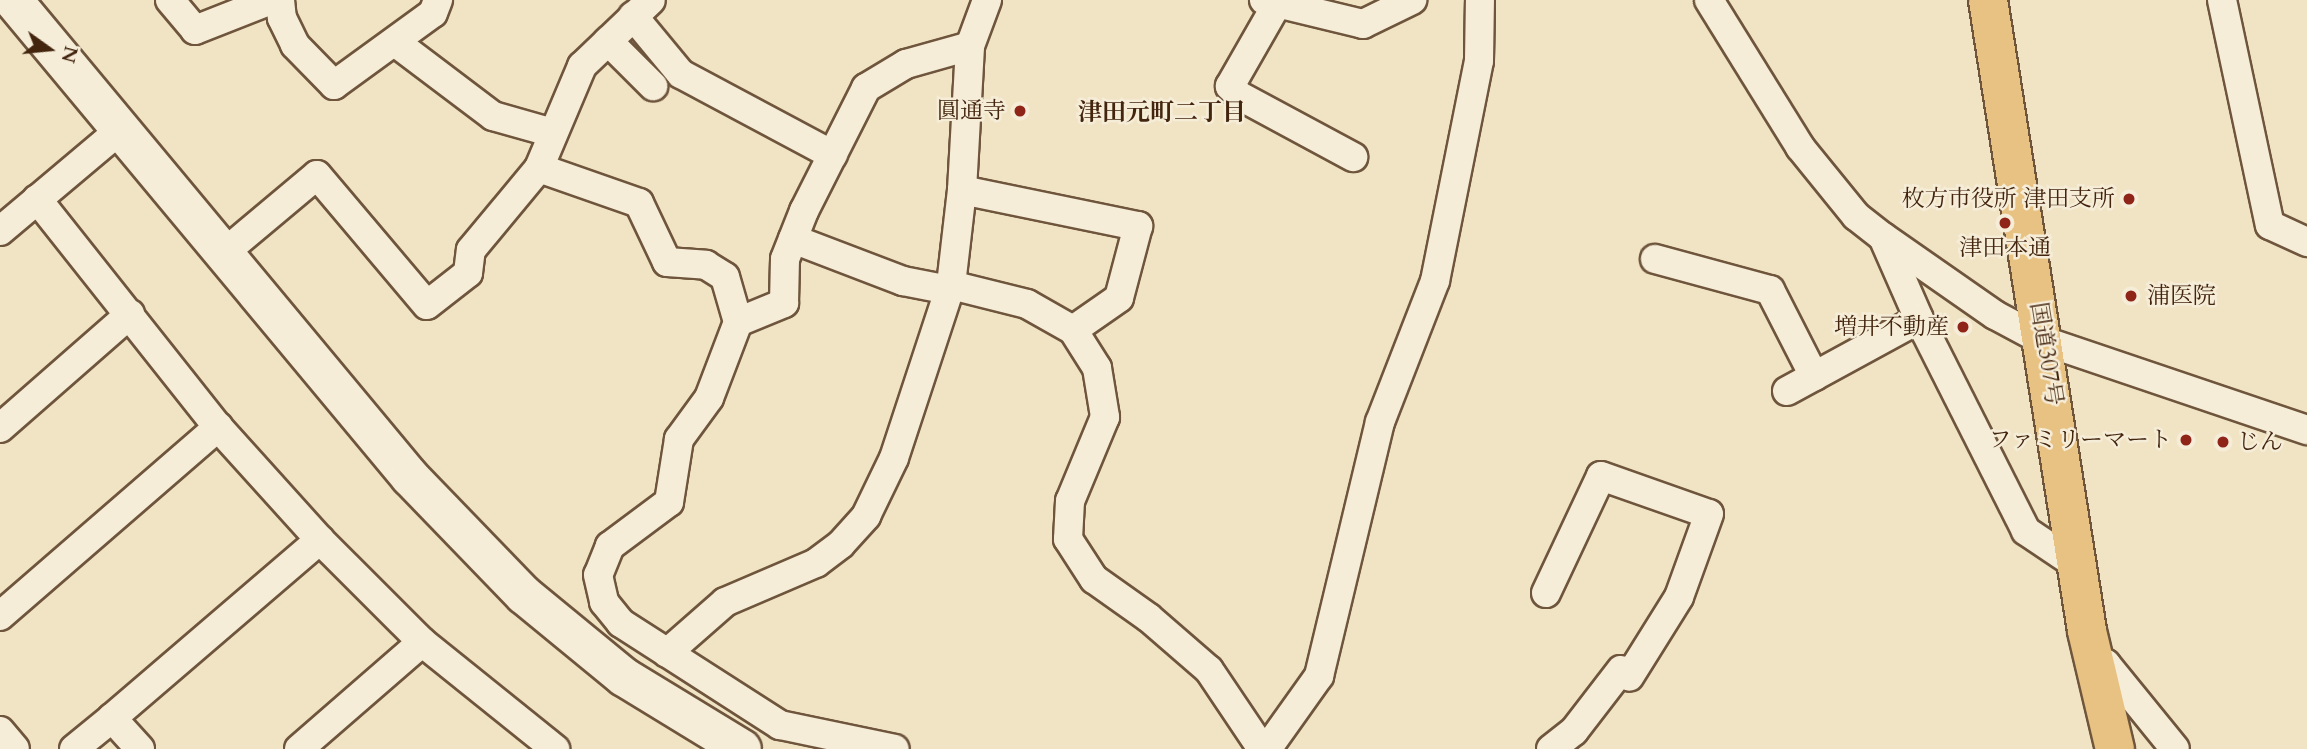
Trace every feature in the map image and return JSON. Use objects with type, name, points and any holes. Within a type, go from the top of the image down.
[{"type":"highway","name":"国道307号","points":[[1988,0],[2078,566],[2093,655],[2112,738]]},
{"type":"street","points":[[13,0],[410,477],[524,594],[624,677],[742,749]]},
{"type":"street","points":[[170,0],[195,30],[271,0]]},
{"type":"street","points":[[280,0],[295,45],[334,85],[433,13],[438,0]]},
{"type":"street","points":[[667,653],[725,602],[816,563],[841,544],[866,516],[894,458],[950,287],[962,190],[970,46],[987,0]]},
{"type":"street","points":[[1353,157],[1238,95],[1230,86],[1270,2],[1363,24],[1412,0]]},
{"type":"street","points":[[793,239],[903,281],[950,287],[1027,304],[1073,330],[1097,368],[1105,417],[1070,500],[1068,539],[1094,579],[1149,618],[1209,670],[1265,749],[1319,676],[1380,422],[1435,282],[1479,61],[1480,0]]},
{"type":"street","points":[[1709,0],[1800,147],[1856,216],[1883,237],[1995,315],[2044,341],[2307,430]]},
{"type":"street","points":[[2222,0],[2270,225],[2307,242]]},
{"type":"street","points":[[224,253],[317,175],[428,305],[468,272],[471,250],[539,168],[582,66],[645,5],[681,74],[833,155]]},
{"type":"street","points":[[608,41],[653,86]]},
{"type":"street","points":[[395,42],[493,116],[553,133]]},
{"type":"street","points":[[738,322],[784,303],[786,259],[793,239],[866,88],[906,64],[970,46]]},
{"type":"street","points":[[0,231],[121,128]]},
{"type":"street","points":[[539,168],[639,203],[667,261],[706,265],[725,277],[738,322],[709,398],[679,439],[669,502],[610,546],[598,575],[604,602],[621,623],[779,725],[895,749]]},
{"type":"street","points":[[962,190],[1138,226],[1119,299],[1073,330]]},
{"type":"street","points":[[37,199],[218,427],[320,540],[422,642],[534,744]]},
{"type":"street","points":[[1883,237],[1919,319],[2026,531],[2078,566]]},
{"type":"street","points":[[1655,259],[1770,290],[1814,376]]},
{"type":"street","points":[[0,428],[130,314]]},
{"type":"street","points":[[1787,391],[1919,319]]},
{"type":"street","points":[[0,616],[218,427]]},
{"type":"street","points":[[1546,593],[1601,476],[1709,514],[1679,597],[1625,673],[1574,731],[1551,749]]},
{"type":"street","points":[[74,749],[320,540]]},
{"type":"street","points":[[299,749],[422,642]]},
{"type":"street","points":[[2093,655],[2106,664],[2175,749]]},
{"type":"street","points":[[2112,738],[2148,715]]},
{"type":"street","points":[[112,718],[140,749]]},
{"type":"street","points":[[0,731],[15,749]]},
{"type":"place","name":"圓通寺","points":[[1020,111]]},
{"type":"place","name":"枚方市役所 津田支所","points":[[2129,199]]},
{"type":"place","name":"津田本通","points":[[2005,223]]},
{"type":"place","name":"浦医院","points":[[2131,296]]},
{"type":"place","name":"増井不動産","points":[[1963,327]]},
{"type":"place","name":"ファミリーマート","points":[[2186,440]]},
{"type":"place","name":"じん","points":[[2223,442]]},
{"type":"district","name":"津田元町二丁目","points":[[1162,113]]}]
